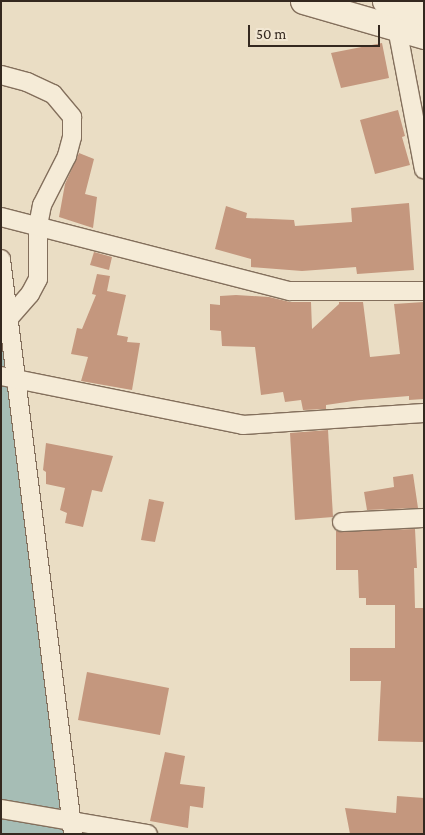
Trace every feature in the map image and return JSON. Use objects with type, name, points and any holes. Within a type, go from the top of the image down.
[{"type":"main road","points":[[303,1],[424,36]]},
{"type":"main road","points":[[385,1],[424,13]]},
{"type":"street","points":[[397,28],[424,169]]},
{"type":"street","points":[[1,75],[27,82],[53,94],[72,117],[72,137],[67,156],[42,205],[38,226],[38,280],[30,294],[9,318]]},
{"type":"street","points":[[1,217],[290,291],[424,291]]},
{"type":"street","points":[[1,259],[9,318],[9,378],[72,828]]},
{"type":"street","points":[[9,378],[243,425],[424,413]]},
{"type":"street","points":[[342,522],[424,518]]},
{"type":"street","points":[[1,809],[35,814],[72,828],[148,834]]},
{"type":"water","points":[[1,282],[67,834],[1,834]]},
{"type":"building","points":[[382,43],[389,78],[341,88],[331,53]]},
{"type":"building","points":[[398,110],[405,136],[402,137],[410,165],[375,174],[360,120]]},
{"type":"building","points":[[79,153],[94,159],[85,194],[97,197],[93,228],[59,217],[65,184]]},
{"type":"building","points":[[409,203],[414,270],[357,274],[356,267],[302,271],[251,267],[251,259],[215,249],[226,206],[247,213],[246,218],[294,220],[295,226],[352,222],[351,208]]},
{"type":"building","points":[[94,252],[112,257],[109,270],[90,265]]},
{"type":"building","points":[[97,274],[110,276],[107,291],[126,295],[117,335],[128,337],[127,342],[140,343],[132,390],[81,381],[88,357],[71,354],[77,328],[82,329],[96,295],[92,294]]},
{"type":"building","points":[[220,296],[269,297],[290,302],[311,302],[312,329],[339,302],[363,302],[370,357],[400,354],[394,304],[424,302],[424,399],[409,400],[409,396],[360,400],[326,405],[326,409],[303,410],[301,400],[285,402],[283,392],[261,395],[255,347],[222,346],[221,331],[210,330],[210,304],[220,305]]},
{"type":"building","points":[[328,430],[333,517],[295,520],[290,433]]},
{"type":"building","points":[[46,443],[113,456],[102,492],[92,490],[83,527],[65,523],[67,513],[60,510],[65,488],[46,484],[46,472],[43,470]]},
{"type":"building","points":[[413,474],[418,508],[367,510],[364,492],[394,487],[393,477]]},
{"type":"building","points":[[149,499],[164,502],[155,542],[141,540]]},
{"type":"building","points":[[415,529],[417,568],[414,568],[415,608],[424,608],[423,742],[378,741],[381,681],[350,681],[350,648],[395,648],[395,605],[366,605],[366,598],[359,598],[358,570],[336,570],[336,531]]},
{"type":"building","points":[[87,672],[169,688],[160,735],[78,720]]},
{"type":"building","points":[[165,752],[185,756],[180,784],[205,787],[203,808],[190,806],[188,828],[150,821]]},
{"type":"building","points":[[397,796],[424,798],[424,834],[350,834],[345,808],[396,813]]}]
